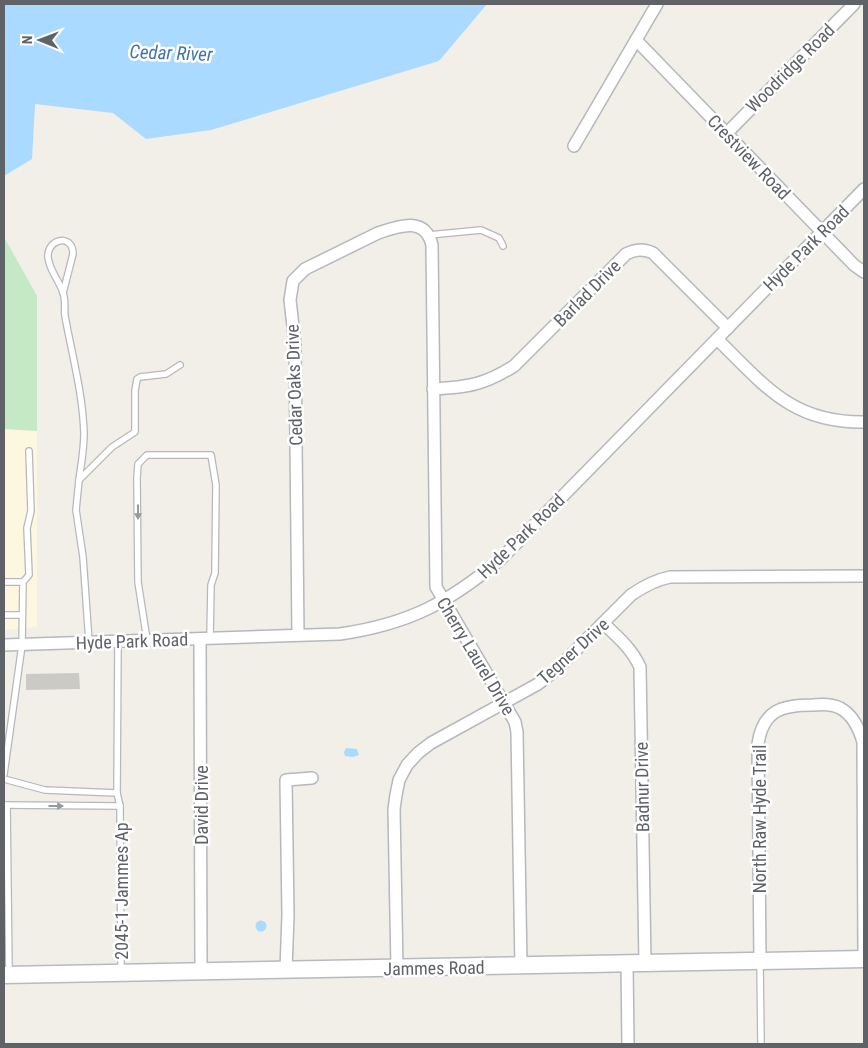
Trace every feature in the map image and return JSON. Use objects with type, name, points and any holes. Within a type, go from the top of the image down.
[{"type":"street","points":[[574,146],[657,4]]},
{"type":"street","name":"Woodridge Road","points":[[727,133],[854,4]]},
{"type":"street","name":"Crestview Road","points":[[636,40],[854,265],[864,272]]},
{"type":"street","name":"Hyde Park Road","points":[[4,645],[340,634],[394,624],[444,602],[501,559],[864,189]]},
{"type":"street","name":"Cedar Oaks Drive","points":[[298,636],[294,344],[290,300],[293,281],[305,269],[378,233],[412,225],[426,232]]},
{"type":"street","name":"Cherry Laurel Drive","points":[[426,232],[432,245],[436,588],[515,722],[517,732],[521,966]]},
{"type":"street","name":"Barlad Drive","points":[[433,389],[462,388],[482,383],[514,366],[626,254],[634,250],[644,250],[653,253],[728,328]]},
{"type":"street","points":[[717,339],[765,386],[792,406],[831,420],[864,422]]},
{"type":"street","name":"Tegner Drive","points":[[397,968],[394,810],[399,780],[407,765],[418,752],[538,684],[556,670],[637,590],[664,578],[864,576]]},
{"type":"street","name":"Badnur Drive","points":[[604,624],[627,645],[635,655],[640,667],[645,964]]},
{"type":"street","name":"David Drive","points":[[201,972],[205,638]]},
{"type":"street","name":"North Raw Hyde Trail","points":[[760,961],[758,744],[760,732],[764,722],[776,711],[787,706],[827,704],[839,708],[850,716],[858,726],[863,742],[864,959]]},
{"type":"street","points":[[286,970],[288,915],[286,780],[312,778]]},
{"type":"street","name":"Jammes Road","points":[[6,975],[864,959]]},
{"type":"street","points":[[627,964],[628,1044]]},
{"type":"lane","points":[[426,232],[481,230],[499,238],[503,246]]},
{"type":"lane","points":[[63,293],[51,268],[47,254],[48,249],[53,244],[64,240],[70,243],[73,248],[63,293],[65,316],[80,394],[84,434],[76,510],[83,557],[89,642]]},
{"type":"lane","points":[[79,480],[112,447],[135,432],[135,392],[137,379],[166,374],[180,365]]},
{"type":"lane","points":[[4,774],[22,645],[23,582],[29,575],[26,528],[31,511],[29,452]]},
{"type":"lane","points":[[148,640],[138,582],[138,464],[147,455],[211,455],[216,485],[215,573],[210,585],[205,638]]},
{"type":"lane","points":[[4,582],[23,582]]},
{"type":"lane","points":[[4,615],[22,615]]},
{"type":"lane","points":[[118,641],[117,793],[120,806]]},
{"type":"lane","points":[[4,779],[45,790],[117,793]]},
{"type":"lane","points":[[5,805],[6,975]]},
{"type":"lane","name":"2045-1 Jammes Ap","points":[[5,805],[120,806],[121,973]]},
{"type":"lane","points":[[760,961],[761,1044]]},
{"type":"shaded area","points":[[4,429],[37,431],[37,627],[4,630]]},
{"type":"green space","points":[[4,237],[37,296],[37,431],[4,429]]},
{"type":"water","name":"Cedar River","points":[[4,4],[487,4],[439,61],[211,130],[146,139],[113,113],[35,104],[32,159],[4,176]]},
{"type":"water","points":[[346,748],[357,749],[359,755],[353,757],[345,756]]},
{"type":"water","points":[[261,920],[267,926],[261,932],[255,926]]},
{"type":"building","points":[[79,673],[80,689],[26,690],[26,674]]}]
